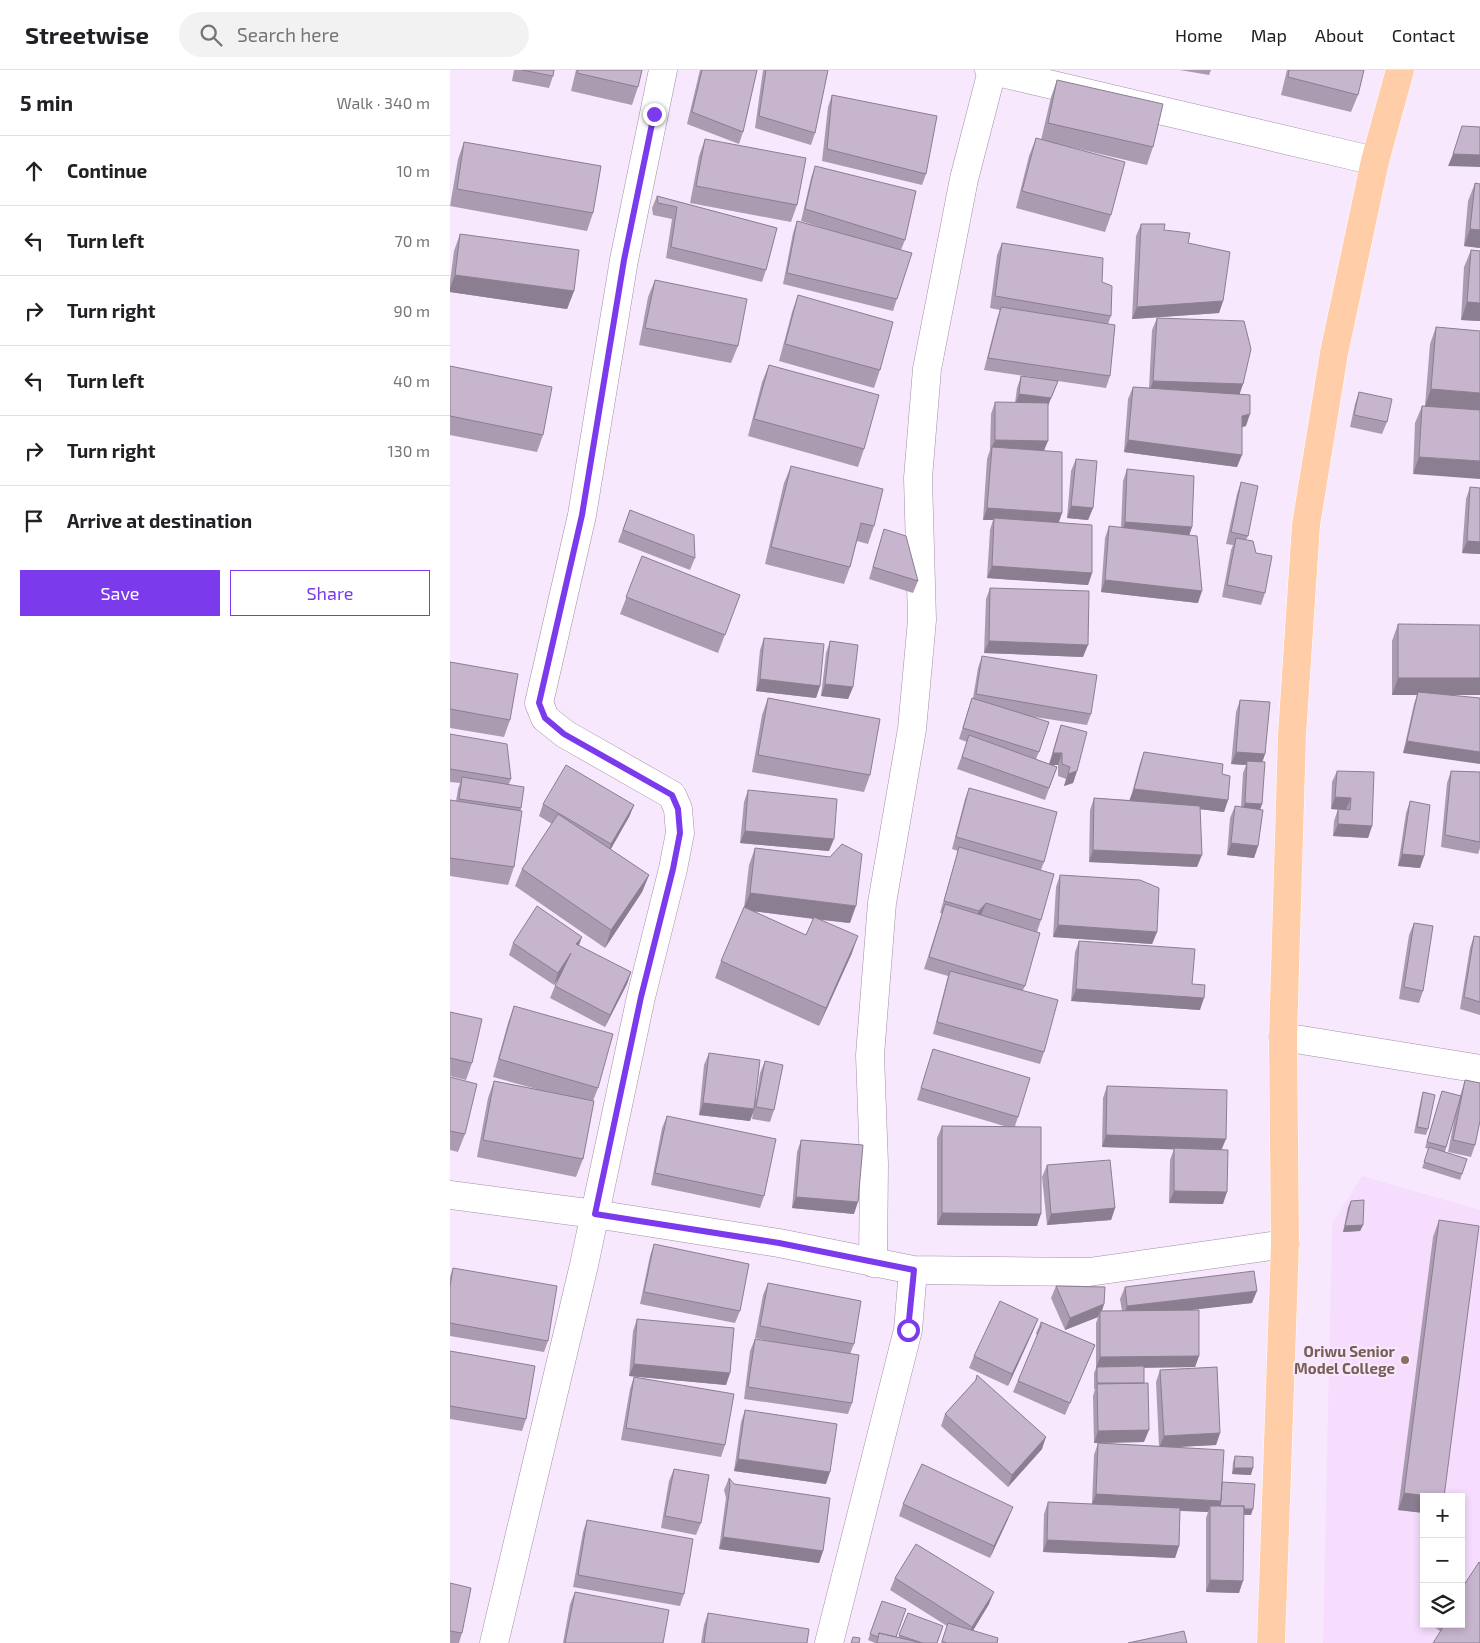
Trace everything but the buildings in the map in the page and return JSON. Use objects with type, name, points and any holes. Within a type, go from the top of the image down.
[{"type":"main road","points":[[1271,1643],[1285,1244],[1283,1037],[1292,735],[1306,525],[1334,354],[1375,160],[1400,70]]},
{"type":"street","points":[[494,1643],[595,1214],[641,997],[673,869],[680,833],[678,809],[672,795],[564,734],[545,718],[539,703],[582,515],[624,260],[663,70]]},
{"type":"street","points":[[873,1263],[874,1164],[870,1055],[882,903],[912,729],[922,620],[918,478],[927,369],[964,180],[990,70],[1375,160]]},
{"type":"street","points":[[1283,1037],[1480,1069]]},
{"type":"street","points":[[450,1195],[595,1214],[779,1243],[914,1270],[1089,1272],[1285,1244]]},
{"type":"street","points":[[829,1643],[908,1330],[914,1270]]},
{"type":"shaded area","name":"Oriwu Senior Model College","points":[[1362,1176],[1480,1210],[1480,1643],[1323,1643],[1332,1224]]},
{"type":"place","name":"Oriwu Senior Model College","points":[[1405,1360]]},
{"type":"route","points":[[654,114],[624,260],[582,515],[539,703],[545,718],[564,734],[672,795],[678,809],[680,833],[673,869],[641,997],[595,1214],[779,1243],[914,1270],[908,1330]]}]
